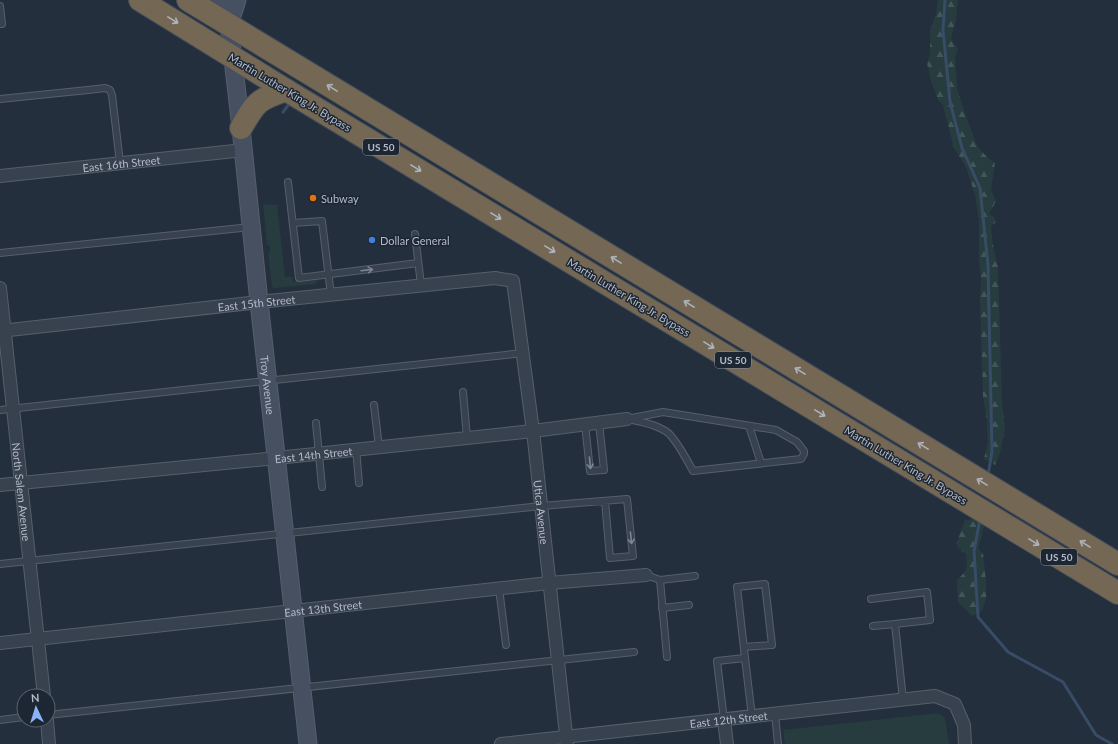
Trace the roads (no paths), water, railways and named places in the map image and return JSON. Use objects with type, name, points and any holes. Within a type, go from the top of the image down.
[{"type":"highway","name":"Martin Luther King Jr. Bypass","points":[[140,0],[286,90],[1118,593]]},
{"type":"highway","name":"US 50","points":[[188,0],[1118,564]]},
{"type":"highway","points":[[241,128],[253,108],[262,99],[286,90]]},
{"type":"street","name":"Troy Avenue","points":[[219,0],[228,25],[244,150],[259,302],[308,744]]},
{"type":"street","name":"Troy Avenue","points":[[228,25],[236,0]]},
{"type":"street","name":"East 16th Street","points":[[0,176],[244,150]]},
{"type":"street","name":"East 15th Street","points":[[2,331],[259,302],[495,278],[513,281]]},
{"type":"street","name":"Utica Avenue","points":[[513,281],[533,431],[566,741]]},
{"type":"street","name":"North Salem Avenue","points":[[0,288],[2,331],[13,408],[43,688]]},
{"type":"street","name":"East 14th Street","points":[[0,485],[356,450],[533,431],[627,419]]},
{"type":"street","name":"East 13th Street","points":[[0,643],[499,588],[646,575]]},
{"type":"street","name":"East 12th Street","points":[[501,744],[566,741],[724,720],[935,696],[955,704],[964,725],[965,744]]},
{"type":"street","points":[[724,720],[726,744]]},
{"type":"street","points":[[48,728],[49,744]]},
{"type":"lane","points":[[0,6],[2,24],[0,24]]},
{"type":"lane","points":[[0,99],[106,88],[110,90],[112,95],[120,163]]},
{"type":"lane","points":[[288,182],[299,278],[418,263]]},
{"type":"lane","points":[[293,223],[322,220],[331,295]]},
{"type":"lane","points":[[0,254],[252,227]]},
{"type":"lane","points":[[415,234],[421,286]]},
{"type":"lane","points":[[0,410],[523,353]]},
{"type":"lane","points":[[463,392],[467,438]]},
{"type":"lane","points":[[374,405],[379,447]]},
{"type":"lane","points":[[663,412],[776,430],[797,442],[804,451],[804,454],[801,459],[693,471],[683,451],[667,432],[644,422],[627,419],[663,412]]},
{"type":"lane","points":[[316,423],[322,487]]},
{"type":"lane","points":[[585,424],[590,471],[604,470],[599,423]]},
{"type":"lane","points":[[749,426],[761,463]]},
{"type":"lane","points":[[356,450],[359,483]]},
{"type":"lane","points":[[0,564],[541,506],[605,502],[627,499],[633,556],[610,558],[605,502]]},
{"type":"lane","points":[[646,575],[660,580],[695,576]]},
{"type":"lane","points":[[660,580],[667,657]]},
{"type":"lane","points":[[744,647],[772,645],[765,584],[737,587],[752,717]]},
{"type":"lane","points":[[499,588],[506,645]]},
{"type":"lane","points":[[871,599],[927,592],[930,620],[873,626]]},
{"type":"lane","points":[[662,608],[689,605]]},
{"type":"lane","points":[[895,624],[903,700]]},
{"type":"lane","points":[[56,714],[634,652]]},
{"type":"lane","points":[[724,720],[717,661],[745,658]]},
{"type":"lane","points":[[775,714],[778,744]]},
{"type":"lane","points":[[0,720],[16,719]]},
{"type":"waterway","points":[[945,0],[943,30],[950,102],[962,148],[980,188],[988,265],[992,451],[988,476]]},
{"type":"waterway","points":[[283,112],[289,104]]},
{"type":"waterway","points":[[980,519],[974,551],[978,617],[1008,652],[1063,682],[1096,735],[1112,744]]},
{"type":"place","name":"Subway","points":[[313,198]]},
{"type":"place","name":"Dollar General","points":[[372,240]]}]
